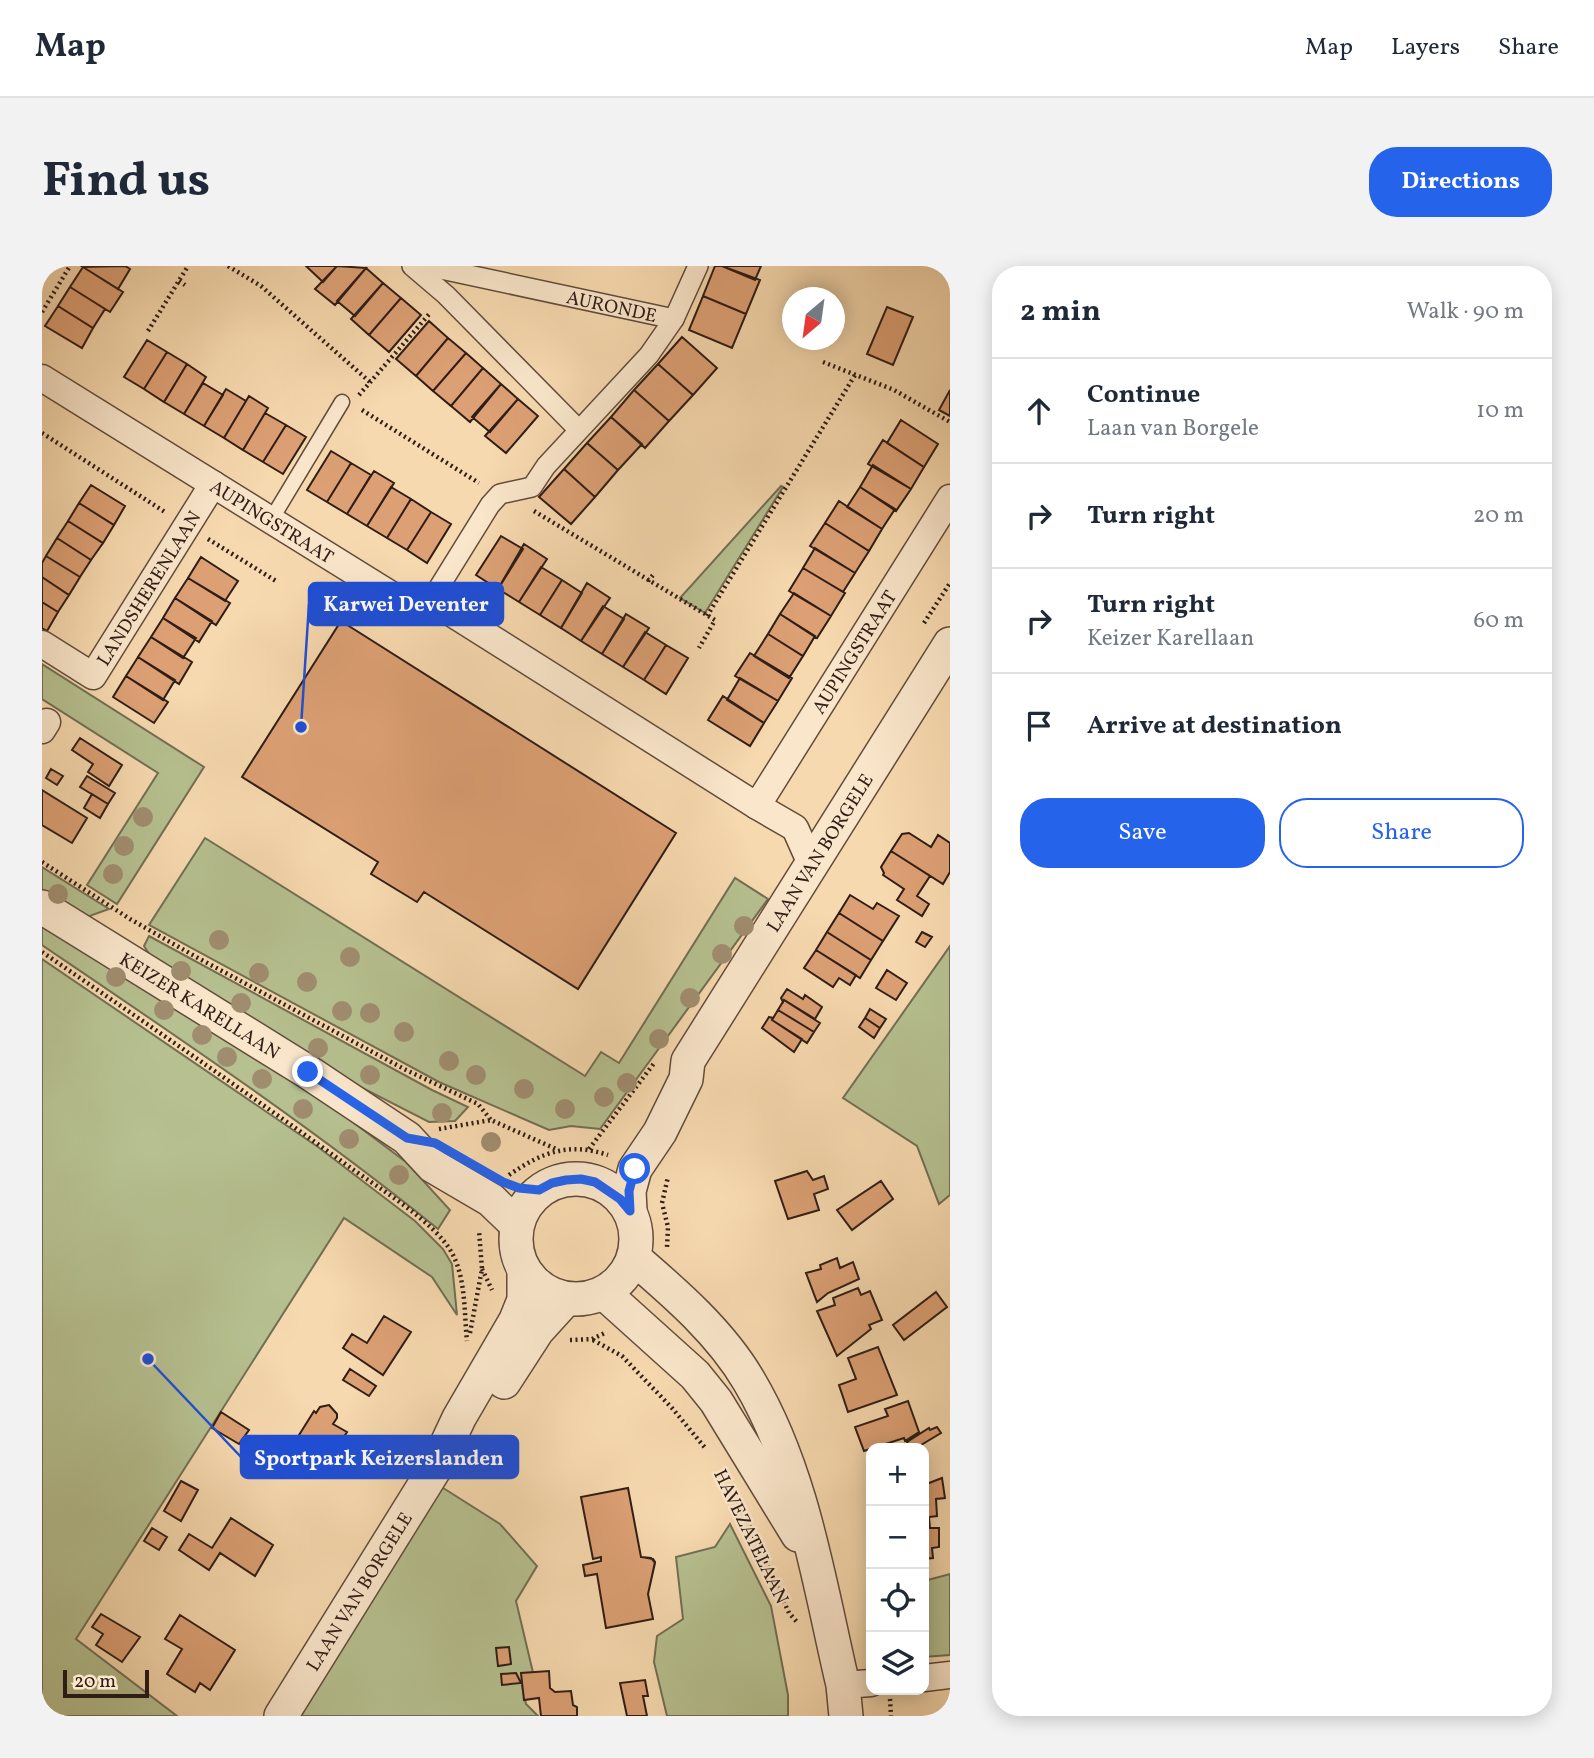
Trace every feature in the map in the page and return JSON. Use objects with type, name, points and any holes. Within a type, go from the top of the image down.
[{"type":"street","points":[[412,266],[446,295],[579,430]]},
{"type":"street","name":"AURONDE","points":[[427,266],[674,319]]},
{"type":"street","name":"AURONDE","points":[[500,494],[532,487],[546,466],[649,355],[674,319],[698,266]]},
{"type":"street","name":"AUPINGSTRAAT","points":[[42,378],[406,604],[442,607],[795,828],[812,866]]},
{"type":"street","name":"LANDSHERENLAAN","points":[[42,644],[93,676],[213,484]]},
{"type":"street","points":[[428,606],[483,516],[500,494]]},
{"type":"street","name":"AUPINGSTRAAT","points":[[757,806],[950,498]]},
{"type":"street","name":"LAAN VAN BORGELE","points":[[630,1211],[629,1191],[635,1169],[660,1132],[676,1100],[686,1079],[688,1061],[950,644]]},
{"type":"street","name":"KEIZER KARELLAAN","points":[[42,907],[308,1072],[422,1134],[497,1191],[517,1224]]},
{"type":"street","name":"LAAN VAN BORGELE","points":[[595,1182],[615,1158],[672,1070],[688,1061]]},
{"type":"street","points":[[581,1179],[595,1182],[620,1199],[630,1211],[635,1226],[634,1258],[617,1284],[604,1293],[592,1298],[566,1299],[542,1290],[524,1272],[516,1249],[517,1224],[529,1200],[552,1183],[581,1179]]},
{"type":"street","name":"KEIZER KARELLAAN","points":[[497,1191],[519,1188],[539,1190]]},
{"type":"street","name":"HAVEZATELAAN","points":[[634,1258],[714,1334],[750,1382],[794,1481],[813,1560],[853,1694]]},
{"type":"street","name":"LAAN VAN BORGELE","points":[[281,1716],[437,1465],[459,1418],[516,1320],[524,1300],[524,1272]]},
{"type":"street","name":"HAVEZATELAAN","points":[[604,1293],[695,1375],[716,1401],[813,1560]]},
{"type":"street","name":"LAAN VAN BORGELE","points":[[437,1465],[473,1427],[537,1331],[566,1299]]},
{"type":"street","points":[[929,1677],[950,1675]]},
{"type":"lane","points":[[271,520],[342,402]]},
{"type":"path","points":[[42,312],[70,266]]},
{"type":"path","points":[[148,331],[188,266]]},
{"type":"path","points":[[228,266],[261,286],[370,382]]},
{"type":"path","points":[[178,281],[186,285]]},
{"type":"path","points":[[446,295],[352,404],[715,621],[699,648]]},
{"type":"path","points":[[823,362],[894,390],[950,422]]},
{"type":"path","points":[[707,616],[855,375]]},
{"type":"path","points":[[42,433],[276,581]]},
{"type":"path","points":[[648,581],[653,575]]},
{"type":"path","points":[[42,862],[130,919],[198,958],[406,1070],[478,1104],[491,1120],[557,1149],[589,1149]]},
{"type":"path","points":[[42,952],[239,1087],[419,1217],[451,1250],[457,1264],[462,1282],[467,1345],[482,1269],[478,1232],[497,1191],[509,1174],[557,1149]]},
{"type":"path","points":[[422,1134],[491,1120]]},
{"type":"path","name":"HAVEZATELAAN","points":[[592,1339],[622,1356],[672,1408],[707,1451]]},
{"type":"path","name":"HAVEZATELAAN","points":[[736,1495],[789,1612],[797,1623]]},
{"type":"green space","points":[[781,486],[783,487],[705,613],[680,598]]},
{"type":"green space","points":[[42,664],[204,767],[117,904],[87,885],[158,773],[42,699]]},
{"type":"green space","points":[[205,838],[585,1076],[601,1052],[619,1063],[735,878],[768,899],[600,1129],[571,1126],[549,1130],[439,1082],[149,925]]},
{"type":"green space","points":[[42,867],[109,909],[87,917],[42,889]]},
{"type":"green space","points":[[42,923],[318,1096],[406,1162],[450,1210],[438,1229],[293,1118],[42,945]]},
{"type":"green space","points":[[149,936],[468,1107],[455,1121],[429,1122],[335,1074],[153,960],[144,946]]},
{"type":"green space","points":[[950,946],[950,1195],[939,1204],[917,1146],[843,1098]]},
{"type":"green space","points":[[42,959],[318,1147],[415,1221],[443,1249],[452,1264],[457,1315],[432,1277],[344,1218],[76,1639],[177,1716],[42,1716]]},
{"type":"green space","points":[[440,1486],[500,1524],[537,1566],[516,1601],[535,1681],[522,1686],[526,1704],[538,1716],[298,1716]]},
{"type":"green space","points":[[730,1524],[771,1606],[788,1695],[788,1716],[667,1716],[654,1662],[657,1636],[683,1619],[676,1557],[715,1547]]},
{"type":"green space","points":[[950,1574],[950,1655],[929,1657],[929,1580]]},
{"type":"building","points":[[125,266],[130,269],[118,289],[83,267]]},
{"type":"building","points":[[306,266],[337,266],[323,282]]},
{"type":"building","points":[[337,266],[366,268],[335,305],[315,289]]},
{"type":"building","points":[[715,266],[760,280],[746,314],[703,296]]},
{"type":"building","points":[[722,266],[761,266],[755,280]]},
{"type":"building","points":[[83,267],[123,292],[110,312],[70,287]]},
{"type":"building","points":[[366,268],[383,283],[355,316],[337,301]]},
{"type":"building","points":[[383,283],[401,298],[369,335],[351,319]]},
{"type":"building","points":[[70,287],[105,309],[93,328],[58,306]]},
{"type":"building","points":[[703,296],[746,314],[732,348],[689,330]]},
{"type":"building","points":[[401,298],[421,315],[389,352],[369,335]]},
{"type":"building","points":[[58,306],[93,328],[82,348],[45,326]]},
{"type":"building","points":[[887,307],[913,317],[893,365],[867,354]]},
{"type":"building","points":[[429,321],[448,338],[416,376],[396,359]]},
{"type":"building","points":[[682,337],[717,368],[693,395],[658,364]]},
{"type":"building","points":[[448,338],[466,353],[433,391],[416,376]]},
{"type":"building","points":[[147,340],[167,352],[144,389],[124,377]]},
{"type":"building","points":[[167,352],[187,364],[164,402],[144,389]]},
{"type":"building","points":[[466,353],[483,368],[451,406],[433,391]]},
{"type":"building","points":[[187,364],[206,377],[184,414],[164,402]]},
{"type":"building","points":[[658,364],[693,395],[669,421],[634,390]]},
{"type":"building","points":[[483,368],[501,384],[470,422],[451,406]]},
{"type":"building","points":[[203,383],[223,395],[204,426],[184,414]]},
{"type":"building","points":[[501,384],[518,399],[490,432],[472,417]]},
{"type":"building","points":[[226,389],[246,401],[224,438],[204,426]]},
{"type":"building","points":[[634,390],[669,421],[645,448],[611,417]]},
{"type":"building","points":[[950,390],[950,416],[939,410]]},
{"type":"building","points":[[249,396],[268,408],[243,450],[224,438]]},
{"type":"building","points":[[518,399],[538,416],[506,453],[485,436]]},
{"type":"building","points":[[265,413],[286,425],[263,462],[243,450]]},
{"type":"building","points":[[611,417],[642,444],[618,470],[587,443]]},
{"type":"building","points":[[901,420],[938,444],[924,467],[887,443]]},
{"type":"building","points":[[286,425],[306,437],[283,474],[263,462]]},
{"type":"building","points":[[883,440],[924,467],[911,489],[868,464]]},
{"type":"building","points":[[587,443],[618,470],[595,497],[564,469]]},
{"type":"building","points":[[331,451],[351,463],[327,502],[307,490]]},
{"type":"building","points":[[351,463],[371,475],[347,514],[327,502]]},
{"type":"building","points":[[873,465],[911,489],[896,511],[860,487]]},
{"type":"building","points":[[564,469],[595,497],[571,524],[539,497]]},
{"type":"building","points":[[374,471],[394,483],[367,526],[347,514]]},
{"type":"building","points":[[91,485],[125,506],[114,525],[79,503]]},
{"type":"building","points":[[391,487],[411,499],[387,538],[367,526]]},
{"type":"building","points":[[860,487],[895,509],[882,529],[847,507]]},
{"type":"building","points":[[411,499],[431,512],[407,550],[387,538]]},
{"type":"building","points":[[839,501],[882,529],[869,551],[825,523]]},
{"type":"building","points":[[79,503],[114,525],[103,543],[68,521]]},
{"type":"building","points":[[431,512],[451,524],[427,563],[407,550]]},
{"type":"building","points":[[68,521],[103,543],[91,560],[57,538]]},
{"type":"building","points":[[825,523],[869,551],[855,573],[810,546]]},
{"type":"building","points":[[501,536],[523,549],[498,589],[476,575]]},
{"type":"building","points":[[57,538],[91,560],[80,577],[46,556]]},
{"type":"building","points":[[524,544],[547,559],[519,602],[498,589]]},
{"type":"building","points":[[815,548],[855,573],[843,592],[803,568]]},
{"type":"building","points":[[46,556],[80,577],[69,595],[42,577],[42,563]]},
{"type":"building","points":[[201,557],[238,581],[225,601],[188,578]]},
{"type":"building","points":[[541,567],[562,580],[540,615],[519,602]]},
{"type":"building","points":[[803,568],[845,593],[831,616],[789,591]]},
{"type":"building","points":[[42,577],[69,595],[58,612],[42,602]]},
{"type":"building","points":[[188,578],[230,603],[216,625],[175,598]]},
{"type":"building","points":[[562,580],[582,593],[561,628],[540,615]]},
{"type":"building","points":[[587,583],[610,598],[581,641],[561,628]]},
{"type":"building","points":[[794,593],[831,616],[817,638],[780,614]]},
{"type":"building","points":[[175,598],[212,621],[199,642],[163,618]]},
{"type":"building","points":[[42,602],[58,612],[47,631],[42,628]]},
{"type":"building","points":[[603,606],[624,619],[602,654],[581,641]]},
{"type":"building","points":[[626,614],[649,628],[623,667],[602,654]]},
{"type":"building","points":[[780,614],[815,636],[803,656],[768,634]]},
{"type":"building","points":[[163,618],[196,638],[183,658],[151,637]]},
{"type":"building","points":[[341,621],[676,833],[578,989],[424,892],[417,902],[371,874],[378,862],[242,777]]},
{"type":"building","points":[[645,632],[666,645],[644,680],[623,667]]},
{"type":"building","points":[[768,634],[803,656],[789,678],[754,656]]},
{"type":"building","points":[[151,637],[192,662],[179,684],[138,657]]},
{"type":"building","points":[[666,645],[688,658],[666,694],[644,680]]},
{"type":"building","points":[[750,653],[792,678],[778,701],[735,676]]},
{"type":"building","points":[[138,657],[175,680],[163,700],[126,676]]},
{"type":"building","points":[[126,676],[168,702],[154,723],[113,697]]},
{"type":"building","points":[[740,678],[778,701],[764,723],[727,700]]},
{"type":"building","points":[[723,696],[764,723],[750,746],[708,720]]},
{"type":"building","points":[[80,738],[122,765],[109,786],[88,772],[93,764],[72,750]]},
{"type":"building","points":[[51,769],[63,776],[57,785],[46,778]]},
{"type":"building","points":[[87,776],[115,793],[108,804],[80,787]]},
{"type":"building","points":[[42,790],[87,818],[72,843],[42,825]]},
{"type":"building","points":[[92,794],[108,804],[100,818],[84,808]]},
{"type":"building","points":[[909,833],[931,847],[938,835],[950,843],[950,872],[943,884],[891,851],[902,834]]},
{"type":"building","points":[[891,851],[930,876],[917,896],[929,904],[922,916],[897,900],[904,889],[883,875],[881,867]]},
{"type":"building","points":[[850,895],[873,909],[877,903],[899,916],[883,941],[839,913]]},
{"type":"building","points":[[839,913],[883,941],[871,960],[827,932]]},
{"type":"building","points":[[827,932],[871,960],[860,978],[816,950]]},
{"type":"building","points":[[922,932],[932,937],[925,947],[916,942]]},
{"type":"building","points":[[816,950],[856,975],[850,985],[839,978],[833,987],[804,968]]},
{"type":"building","points":[[887,970],[907,983],[896,1000],[876,988]]},
{"type":"building","points":[[787,989],[803,999],[805,995],[822,1007],[815,1019],[784,1000],[783,1002],[781,998]]},
{"type":"building","points":[[784,1000],[820,1023],[814,1032],[778,1010]]},
{"type":"building","points":[[870,1009],[886,1019],[880,1028],[865,1018]]},
{"type":"building","points":[[778,1010],[814,1032],[807,1043],[772,1020]]},
{"type":"building","points":[[769,1017],[802,1039],[794,1052],[762,1028]]},
{"type":"building","points":[[865,1018],[880,1028],[874,1038],[859,1027]]},
{"type":"building","points":[[807,1171],[813,1180],[824,1176],[828,1189],[814,1194],[819,1210],[788,1219],[775,1181]]},
{"type":"building","points":[[881,1181],[893,1199],[852,1230],[837,1210]]},
{"type":"building","points":[[837,1258],[840,1268],[853,1262],[859,1279],[828,1293],[817,1302],[806,1273],[821,1269],[820,1265]]},
{"type":"building","points":[[858,1288],[861,1295],[870,1291],[882,1320],[869,1325],[871,1329],[837,1356],[817,1311],[835,1305],[833,1298]]},
{"type":"building","points":[[936,1292],[947,1307],[904,1340],[893,1325]]},
{"type":"building","points":[[384,1316],[411,1332],[383,1375],[343,1348],[352,1334],[367,1343]]},
{"type":"building","points":[[878,1347],[897,1395],[848,1412],[839,1385],[856,1379],[848,1358]]},
{"type":"building","points":[[350,1369],[376,1386],[369,1396],[343,1380]]},
{"type":"building","points":[[908,1401],[919,1432],[905,1441],[904,1438],[889,1443],[866,1443],[864,1451],[855,1427],[888,1416],[885,1409]]},
{"type":"building","points":[[329,1405],[337,1414],[333,1424],[347,1432],[318,1477],[286,1456],[314,1411],[316,1413],[320,1407]]},
{"type":"building","points":[[221,1412],[249,1430],[239,1444],[212,1428]]},
{"type":"building","points":[[937,1427],[941,1433],[924,1443],[907,1442],[929,1428],[930,1430]]},
{"type":"building","points":[[942,1478],[945,1498],[936,1499],[937,1516],[929,1517],[929,1506],[929,1483]]},
{"type":"building","points":[[181,1481],[198,1490],[181,1521],[164,1511]]},
{"type":"building","points":[[628,1488],[641,1557],[651,1558],[655,1563],[648,1594],[653,1619],[606,1628],[597,1574],[585,1576],[583,1565],[601,1561],[601,1557],[593,1559],[581,1497]]},
{"type":"building","points":[[628,1488],[641,1557],[653,1559],[655,1562],[648,1594],[653,1619],[606,1628],[597,1574],[585,1576],[583,1565],[601,1561],[601,1557],[593,1559],[581,1497]]},
{"type":"building","points":[[929,1517],[930,1528],[939,1528],[939,1547],[932,1548],[933,1558],[929,1558]]},
{"type":"building","points":[[231,1518],[273,1545],[255,1576],[220,1553],[209,1570],[179,1550],[189,1534],[212,1548]]},
{"type":"building","points":[[152,1528],[167,1537],[159,1550],[144,1541]]},
{"type":"building","points":[[101,1614],[140,1637],[122,1662],[96,1645],[103,1634],[92,1627]]},
{"type":"building","points":[[180,1615],[235,1650],[210,1690],[200,1683],[195,1692],[167,1674],[182,1649],[165,1639]]},
{"type":"building","points":[[509,1647],[511,1664],[498,1666],[496,1648]]},
{"type":"building","points":[[549,1671],[550,1688],[555,1692],[571,1691],[573,1705],[577,1707],[577,1716],[541,1716],[539,1698],[524,1700],[521,1673]]},
{"type":"building","points":[[516,1673],[521,1683],[502,1685],[501,1674]]},
{"type":"building","points":[[645,1680],[648,1696],[643,1696],[647,1716],[627,1716],[620,1683]]},
{"type":"place","name":"Karwei Deventer","points":[[301,727]]},
{"type":"place","name":"Sportpark Keizerslanden","points":[[148,1359]]},
{"type":"route","points":[[308,1072],[407,1138],[435,1143],[503,1182],[519,1188],[539,1190],[552,1183],[581,1179],[608,1189],[630,1211],[629,1191],[635,1169]]}]
